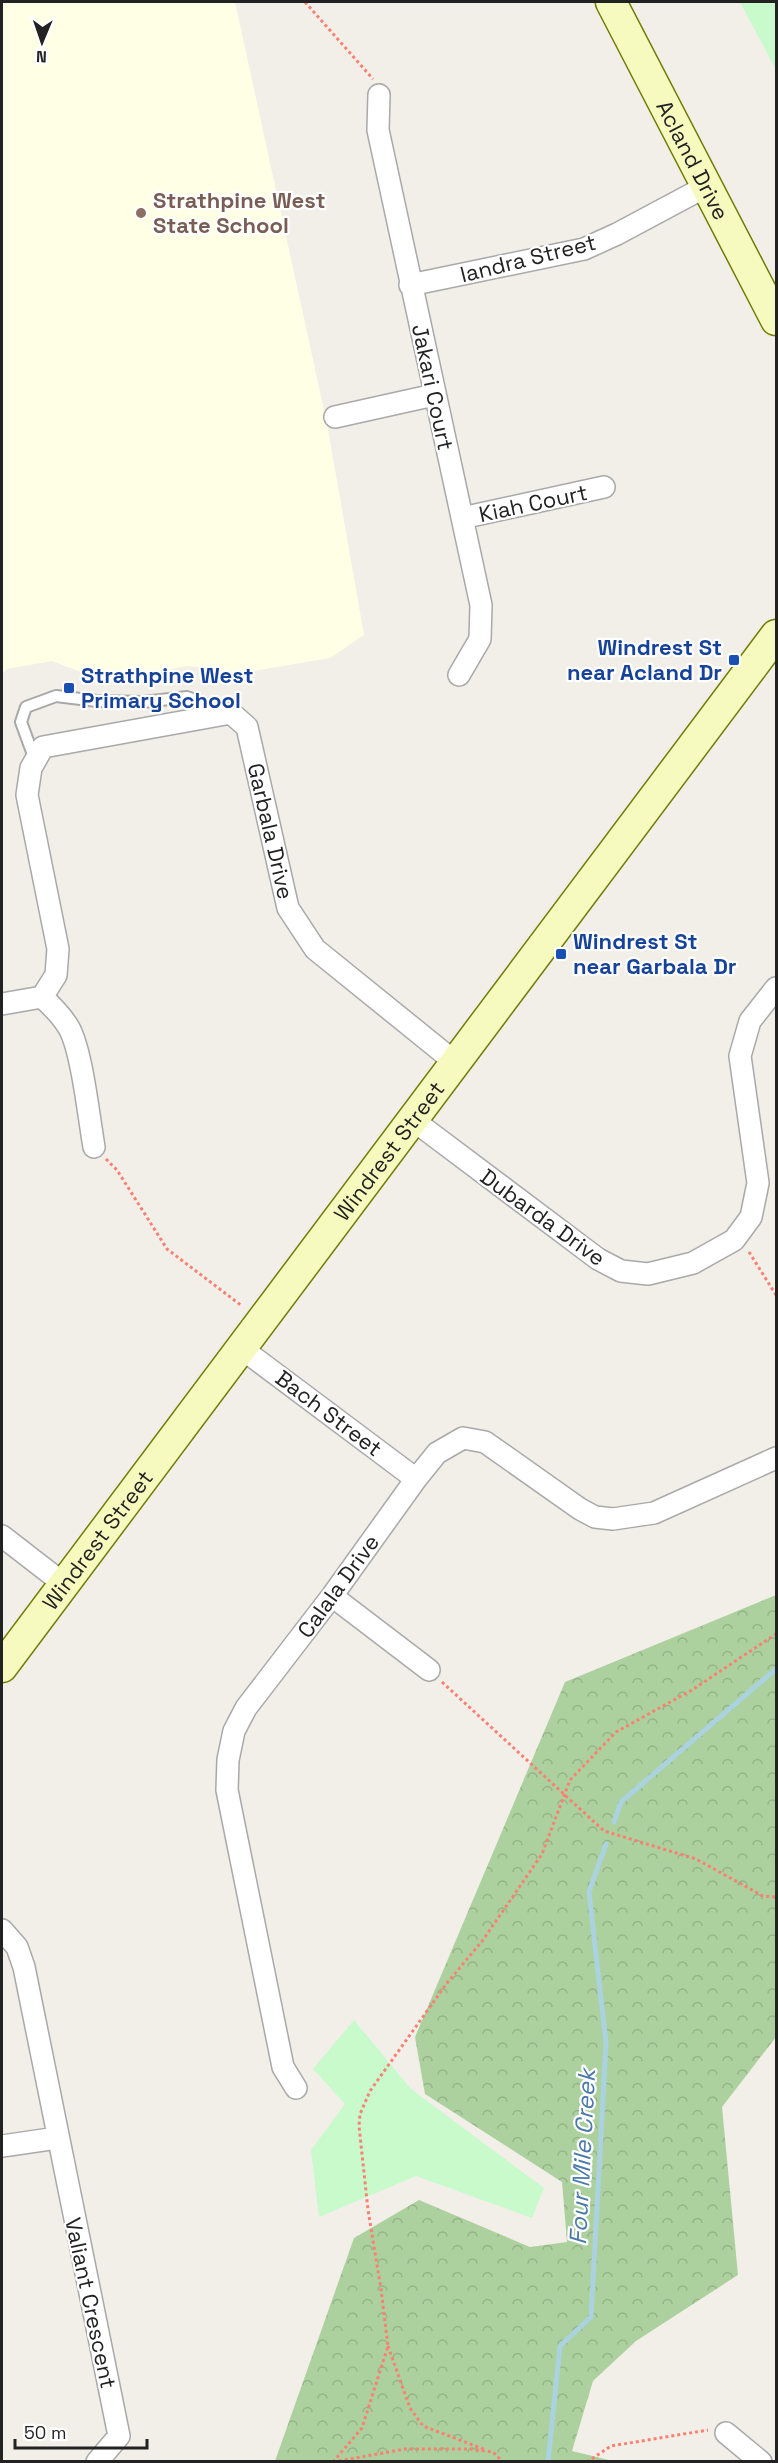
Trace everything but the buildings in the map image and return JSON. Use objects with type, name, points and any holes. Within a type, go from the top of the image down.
[{"type":"street","name":"Acland Drive","points":[[611,2],[705,187],[777,320]]},
{"type":"street","name":"Jakari Court","points":[[379,95],[378,130],[481,605],[480,639],[459,675]]},
{"type":"street","name":"Iandra Street","points":[[410,285],[584,249],[705,187]]},
{"type":"street","points":[[334,417],[434,395]]},
{"type":"street","name":"Kiah Court","points":[[462,518],[604,488]]},
{"type":"street","name":"Windrest Street","points":[[2,1667],[777,635]]},
{"type":"street","points":[[2,1004],[42,997],[56,975],[58,949],[27,795],[31,768],[43,747],[231,713]]},
{"type":"street","name":"Garbala Drive","points":[[231,713],[247,727],[288,908],[315,949],[456,1063]]},
{"type":"street","name":"Dubarda Drive","points":[[413,1120],[597,1259],[621,1272],[648,1274],[693,1263],[734,1240],[751,1217],[758,1183],[740,1056],[750,1021],[777,988]]},
{"type":"street","points":[[42,997],[57,1011],[70,1030],[76,1046],[94,1147]]},
{"type":"street","name":"Bach Street","points":[[241,1348],[416,1479]]},
{"type":"street","name":"Calala Drive","points":[[296,2088],[283,2067],[226,1790],[228,1760],[234,1731],[246,1708],[332,1596],[416,1479],[437,1453],[463,1438],[485,1442],[580,1509],[594,1517],[613,1519],[654,1513],[777,1458]]},
{"type":"street","points":[[2,1536],[64,1584]]},
{"type":"street","points":[[332,1596],[429,1670]]},
{"type":"street","name":"Valiant Crescent","points":[[2,1930],[17,1947],[24,1967],[119,2436],[97,2462]]},
{"type":"street","points":[[2,2146],[57,2138]]},
{"type":"street","points":[[726,2433],[761,2462]]},
{"type":"lane","points":[[35,760],[21,722],[26,707],[56,696],[131,702],[187,697],[231,713]]},
{"type":"path","points":[[305,2],[372,77],[379,95]]},
{"type":"path","points":[[94,1147],[117,1170],[167,1249],[249,1311]]},
{"type":"path","points":[[747,1248],[777,1295]]},
{"type":"path","points":[[503,2462],[493,2452],[423,2426],[410,2408],[388,2346],[368,2210],[359,2126],[360,2114],[370,2091],[397,2052],[447,1983],[483,1940],[542,1854],[563,1793],[570,1780],[616,1732],[692,1690],[777,1634]]},
{"type":"path","points":[[429,1670],[604,1831],[696,1859],[763,1896],[777,1897]]},
{"type":"path","points":[[333,2462],[362,2428],[388,2346]]},
{"type":"path","points":[[587,2462],[611,2446],[703,2429],[726,2433]]},
{"type":"path","points":[[333,2462],[405,2449],[470,2449],[493,2452]]},
{"type":"shaded area","name":"Strathpine West State School","points":[[2,2],[235,2],[327,424],[364,635],[330,658],[242,673],[188,666],[105,681],[52,661],[7,669],[2,674]]},
{"type":"green space","points":[[740,2],[776,2],[776,70]]},
{"type":"green space","points":[[776,1595],[776,2037],[722,2107],[738,2275],[636,2341],[593,2381],[572,2451],[613,2461],[275,2461],[354,2238],[419,2200],[530,2247],[567,2242],[562,2182],[425,2094],[415,2037],[565,1682]]},
{"type":"green space","points":[[354,2020],[411,2089],[544,2188],[532,2218],[416,2176],[319,2217],[311,2150],[345,2104],[313,2069]]},
{"type":"waterway","name":"Four Mile Creek","points":[[614,1822],[621,1802],[776,1669]]},
{"type":"waterway","name":"Four Mile Creek","points":[[548,2462],[560,2346],[591,2317],[606,2043],[589,1892],[606,1844]]},
{"type":"place","name":"Strathpine West State School","points":[[141,213]]},
{"type":"place","name":"Windrest St near Acland Dr","points":[[734,660]]},
{"type":"place","name":"Strathpine West Primary School","points":[[69,688]]},
{"type":"place","name":"Windrest St near Garbala Dr","points":[[561,954]]}]
